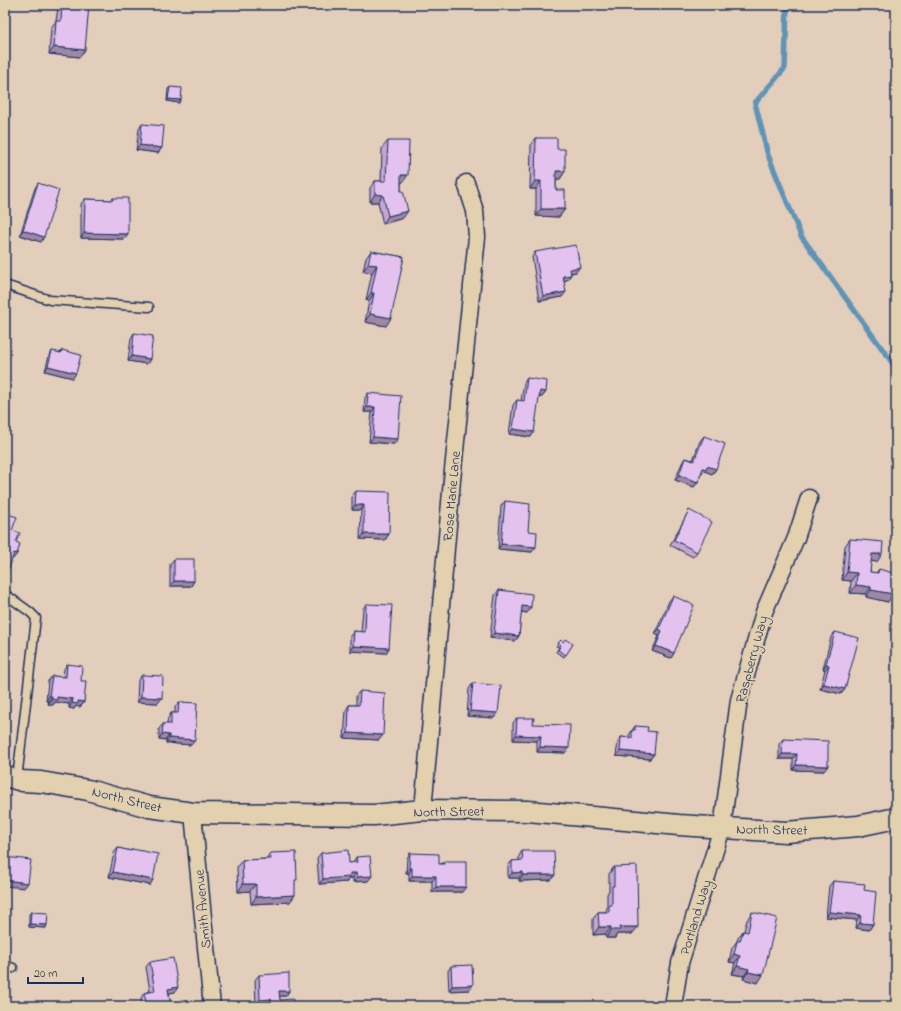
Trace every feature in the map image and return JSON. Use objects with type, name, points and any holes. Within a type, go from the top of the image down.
[{"type":"street","name":"Rose Marie Lane","points":[[423,810],[452,480],[477,237],[475,211],[466,183]]},
{"type":"street","name":"Raspberry Way","points":[[722,828],[739,700],[764,612],[796,538],[809,498]]},
{"type":"street","name":"North Street","points":[[11,777],[88,790],[149,807],[193,813],[374,815],[423,810],[528,811],[679,826],[786,832],[858,826],[896,818]]},
{"type":"street","name":"Smith Avenue","points":[[193,813],[212,1006]]},
{"type":"street","name":"Portland Way","points":[[673,1006],[680,963],[722,828]]},
{"type":"lane","points":[[5,285],[50,300],[149,308]]},
{"type":"lane","points":[[5,594],[36,618],[11,777]]},
{"type":"building","points":[[62,5],[89,5],[85,50],[54,47],[56,21],[61,21]]},
{"type":"building","points":[[170,87],[182,88],[181,100],[168,99]]},
{"type":"building","points":[[142,124],[164,126],[162,148],[140,145]]},
{"type":"building","points":[[536,138],[557,138],[557,149],[565,149],[565,171],[556,171],[556,190],[565,190],[565,209],[541,209],[541,181],[535,181]]},
{"type":"building","points":[[388,141],[409,141],[408,175],[401,175],[401,191],[403,191],[408,211],[388,216],[383,195],[375,194],[375,181],[386,181]]},
{"type":"building","points":[[38,183],[59,190],[44,237],[23,230]]},
{"type":"building","points":[[113,198],[128,198],[128,234],[84,233],[85,199],[113,200]]},
{"type":"building","points":[[576,245],[580,267],[570,269],[571,275],[563,276],[566,292],[543,296],[535,252]]},
{"type":"building","points":[[371,251],[404,257],[391,318],[370,314],[374,293],[371,293],[377,265],[368,264]]},
{"type":"building","points":[[134,333],[153,336],[150,359],[132,356]]},
{"type":"building","points":[[62,350],[81,355],[76,373],[48,366],[52,351],[61,353]]},
{"type":"building","points":[[527,378],[547,381],[546,392],[540,391],[534,432],[513,429],[517,400],[524,401]]},
{"type":"building","points":[[368,393],[401,396],[398,439],[373,437],[375,407],[367,407]]},
{"type":"building","points":[[704,436],[725,444],[716,469],[707,466],[706,469],[703,468],[698,482],[679,475],[685,458],[694,461]]},
{"type":"building","points":[[356,491],[390,492],[389,534],[364,534],[364,505],[355,505]]},
{"type":"building","points":[[505,501],[530,504],[528,531],[537,532],[536,547],[501,544]]},
{"type":"building","points":[[689,510],[712,522],[697,552],[674,540]]},
{"type":"building","points":[[5,513],[17,517],[12,530],[20,533],[16,542],[20,544],[17,554],[14,553],[9,568],[5,567]]},
{"type":"building","points":[[850,539],[883,542],[882,554],[872,554],[870,572],[878,573],[879,569],[896,574],[896,583],[893,594],[871,590],[871,587],[856,585],[857,573],[847,572]]},
{"type":"building","points":[[174,559],[194,559],[194,581],[174,581]]},
{"type":"building","points":[[499,590],[532,594],[531,607],[522,606],[519,636],[494,633]]},
{"type":"building","points":[[673,596],[694,605],[674,653],[656,646],[662,631],[659,629]]},
{"type":"building","points":[[366,604],[392,605],[389,648],[353,646],[354,631],[365,632]]},
{"type":"building","points":[[835,632],[859,638],[845,689],[824,684],[829,665],[826,664]]},
{"type":"building","points":[[565,639],[573,644],[566,655],[558,650],[561,645],[558,643],[561,640],[563,642]]},
{"type":"building","points":[[67,664],[82,666],[81,681],[86,681],[84,702],[78,701],[78,704],[72,703],[73,699],[57,697],[57,700],[52,699],[52,696],[49,696],[52,676],[66,677]]},
{"type":"building","points":[[142,675],[163,676],[162,698],[141,697]]},
{"type":"building","points":[[473,683],[501,686],[498,713],[470,711]]},
{"type":"building","points":[[360,691],[385,693],[383,735],[348,733],[349,705],[359,705]]},
{"type":"building","points":[[179,702],[197,703],[195,740],[169,738],[169,735],[162,734],[163,724],[171,724],[171,713],[178,713]]},
{"type":"building","points":[[517,718],[534,718],[533,724],[570,725],[569,748],[540,747],[541,736],[516,735]]},
{"type":"building","points":[[635,726],[648,727],[647,731],[656,732],[654,754],[620,751],[621,737],[632,738],[632,730],[635,730]]},
{"type":"building","points":[[783,739],[828,741],[828,766],[796,765],[797,754],[782,754]]},
{"type":"building","points":[[118,848],[158,854],[153,880],[113,872]]},
{"type":"building","points":[[348,850],[349,863],[357,862],[356,857],[370,856],[372,876],[357,877],[356,873],[350,873],[350,877],[323,879],[321,853]]},
{"type":"building","points":[[522,851],[554,851],[555,875],[523,875],[523,872],[512,873],[512,861],[523,860]]},
{"type":"building","points":[[296,852],[297,880],[295,880],[295,895],[256,897],[256,884],[243,884],[242,860],[271,859],[270,853]]},
{"type":"building","points":[[410,853],[439,854],[439,864],[444,864],[444,861],[466,861],[466,887],[436,887],[436,876],[412,876],[412,868],[409,868]]},
{"type":"building","points":[[5,857],[31,860],[28,883],[5,880]]},
{"type":"building","points":[[637,866],[638,927],[620,927],[620,930],[611,930],[611,927],[599,927],[598,912],[609,912],[609,905],[612,905],[614,867]]},
{"type":"building","points":[[833,881],[865,884],[864,890],[876,892],[873,924],[860,923],[861,915],[829,912]]},
{"type":"building","points":[[31,912],[48,913],[47,925],[30,924]]},
{"type":"building","points":[[752,912],[777,918],[763,975],[748,972],[749,969],[737,966],[740,956],[734,954],[737,941],[740,941],[743,931],[748,932]]},
{"type":"building","points":[[173,958],[178,987],[168,989],[171,1006],[147,1006],[144,993],[155,991],[150,962]]},
{"type":"building","points":[[472,965],[473,985],[452,986],[451,966]]},
{"type":"building","points":[[289,973],[289,991],[279,991],[280,1000],[293,999],[293,1006],[272,1006],[271,999],[260,1000],[259,975]]},
{"type":"building","points":[[45,1002],[46,1006],[20,1006],[20,1005]]},
{"type":"waterway","points":[[787,5],[785,68],[755,103],[768,155],[801,236],[896,368]]}]
